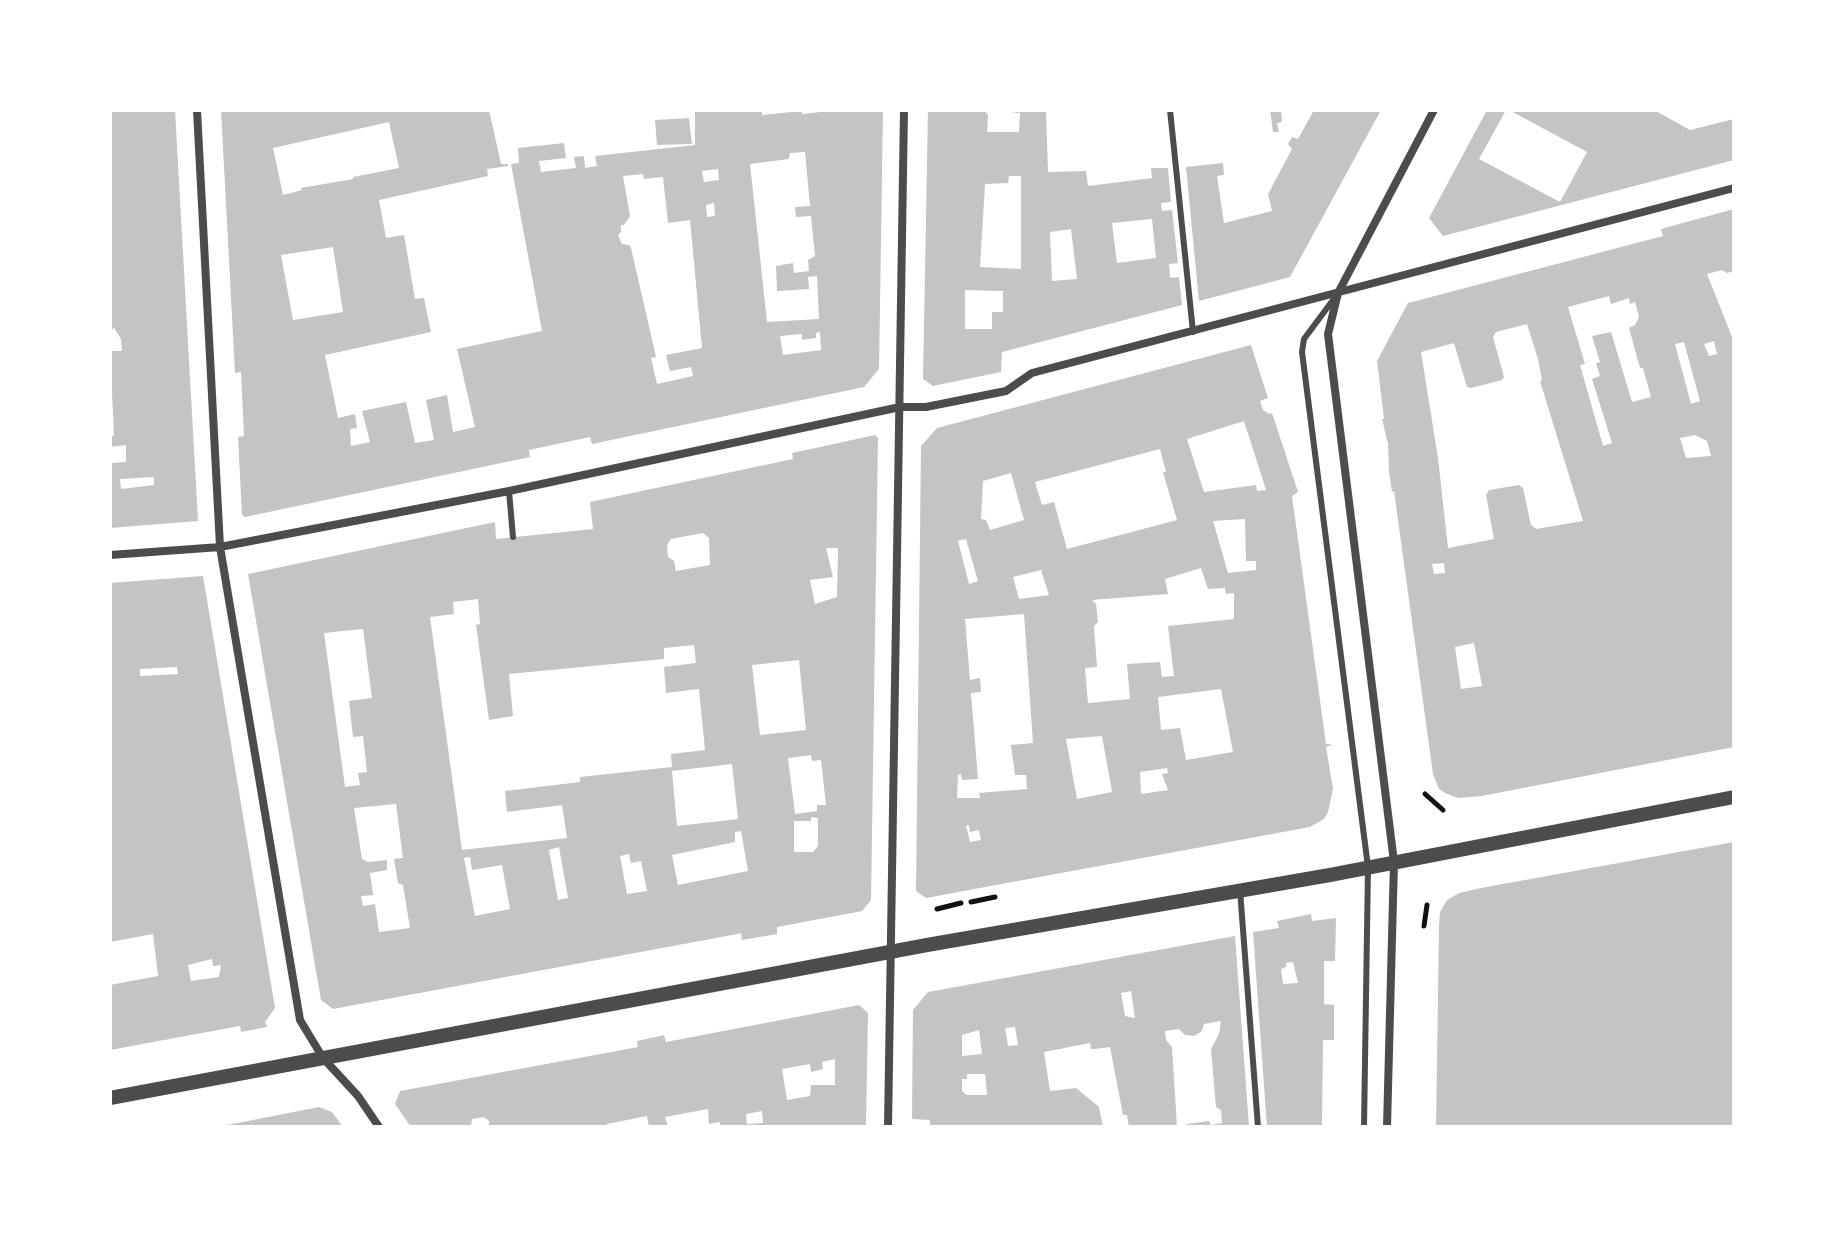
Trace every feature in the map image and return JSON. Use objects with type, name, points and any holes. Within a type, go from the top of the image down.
[{"type":"street","points":[[197,110],[220,547],[300,1020],[323,1058],[358,1096],[379,1127]]},
{"type":"street","points":[[888,1127],[904,110]]},
{"type":"street","points":[[1387,1127],[1394,862],[1328,334],[1338,293],[1434,110]]},
{"type":"street","points":[[110,555],[220,547],[509,491],[900,407],[926,407],[1006,391],[1032,373],[1734,188]]},
{"type":"street","points":[[110,1098],[1734,797]]},
{"type":"lane","points":[[1170,110],[1193,332]]},
{"type":"lane","points":[[1338,293],[1304,339],[1302,352],[1368,867],[1364,1127]]},
{"type":"lane","points":[[509,491],[513,537]]},
{"type":"lane","points":[[1240,890],[1258,1127]]},
{"type":"path","points":[[1425,794],[1443,810]]},
{"type":"path","points":[[971,902],[995,897]]},
{"type":"path","points":[[937,909],[961,903]]},
{"type":"path","points":[[1424,926],[1427,905]]},
{"type":"building","points":[[110,110],[175,110],[198,521],[110,528],[110,463],[126,462],[126,445],[110,447],[110,437],[114,435],[110,351],[122,351],[121,339],[114,328],[110,331]],"holes":[[[154,477],[154,485],[121,489],[120,479]]]},
{"type":"building","points":[[221,110],[489,110],[501,164],[508,166],[487,169],[488,176],[379,200],[386,238],[404,235],[415,299],[424,298],[431,332],[325,355],[338,418],[355,414],[357,428],[350,429],[351,446],[370,442],[362,411],[406,402],[415,443],[434,440],[426,400],[447,395],[453,432],[475,427],[457,349],[542,331],[511,164],[519,163],[518,148],[564,143],[566,158],[539,161],[541,172],[576,168],[574,157],[584,156],[585,168],[597,166],[595,156],[695,145],[695,110],[762,110],[762,115],[883,110],[879,369],[864,387],[592,444],[590,437],[529,450],[530,457],[245,517],[242,515],[238,437],[244,436],[241,372],[235,373]],"holes":[[[389,122],[399,168],[301,188],[283,195],[273,148]],[[805,152],[810,206],[795,207],[796,217],[811,216],[815,256],[808,260],[809,271],[794,273],[793,263],[776,266],[777,291],[809,289],[808,277],[817,276],[819,319],[767,322],[750,164],[789,159],[790,153]],[[718,169],[719,180],[704,182],[702,171]],[[643,174],[644,179],[663,177],[668,223],[690,220],[702,348],[666,355],[670,371],[691,367],[693,376],[657,384],[651,358],[656,357],[631,248],[622,244],[618,235],[621,225],[630,216],[623,176]],[[714,203],[715,216],[707,217],[706,205]],[[333,247],[343,312],[293,320],[281,255]],[[820,332],[821,350],[783,355],[780,336],[802,334],[802,340],[816,338],[816,333]]]},
{"type":"building","points":[[928,110],[984,110],[988,115],[987,132],[1019,132],[1020,113],[1010,110],[1046,110],[1048,172],[1086,171],[1088,186],[1152,178],[1151,168],[1168,168],[1171,202],[1161,203],[1162,211],[1172,210],[1178,263],[1169,264],[1170,278],[1179,277],[1182,305],[1002,352],[1001,372],[933,386],[923,379]],"holes":[[[1009,176],[1021,176],[1021,269],[980,267],[985,184],[1008,183]],[[1152,219],[1156,258],[1117,263],[1112,223]],[[1071,229],[1077,279],[1052,281],[1050,232]],[[965,290],[1003,291],[1003,312],[992,312],[992,329],[965,329]]]},
{"type":"building","points":[[1270,110],[1281,110],[1282,122],[1277,123],[1279,132],[1273,132]]},
{"type":"building","points":[[1314,110],[1381,110],[1290,277],[1199,301],[1186,167],[1223,163],[1224,175],[1217,176],[1224,223],[1272,211],[1268,194],[1292,149],[1288,144],[1292,137],[1298,139]]},
{"type":"building","points":[[1487,110],[1506,110],[1479,159],[1560,202],[1587,152],[1509,110],[1654,110],[1690,130],[1734,119],[1734,160],[1443,236],[1429,218]]},
{"type":"building","points":[[689,118],[692,144],[657,145],[655,120]]},
{"type":"building","points":[[1734,209],[1734,271],[1707,274],[1734,342],[1734,747],[1458,798],[1439,789],[1433,774],[1389,472],[1377,361],[1408,303],[1663,236],[1661,229]],"holes":[[[1609,296],[1611,304],[1629,298],[1630,304],[1635,302],[1639,317],[1635,325],[1629,328],[1651,397],[1632,402],[1611,332],[1592,336],[1600,362],[1596,363],[1600,376],[1592,379],[1612,443],[1603,446],[1580,365],[1585,364],[1568,307]],[[1527,324],[1538,359],[1540,381],[1583,521],[1536,529],[1531,525],[1523,488],[1519,485],[1489,490],[1486,495],[1494,539],[1448,548],[1421,352],[1454,343],[1467,387],[1471,388],[1504,377],[1493,337],[1496,332]],[[1714,341],[1717,354],[1709,356],[1704,344]],[[1684,342],[1700,401],[1691,404],[1675,344]],[[1695,435],[1707,441],[1711,456],[1686,458],[1680,438]],[[1444,563],[1445,573],[1434,574],[1432,564]],[[1474,643],[1482,686],[1461,689],[1455,647]]]},
{"type":"building","points":[[1251,345],[1268,398],[1260,401],[1263,410],[1272,413],[1298,492],[1292,496],[1326,744],[1333,745],[1326,747],[1333,789],[1324,819],[1310,827],[926,898],[916,891],[921,446],[937,428]],"holes":[[[1244,421],[1266,490],[1257,491],[1256,485],[1204,492],[1187,439]],[[1160,449],[1166,472],[1163,472],[1177,520],[1067,549],[1054,502],[1042,505],[1035,482]],[[1011,473],[1024,520],[990,530],[986,520],[981,519],[983,481]],[[1245,519],[1246,561],[1256,561],[1256,570],[1228,573],[1213,521]],[[966,539],[978,581],[969,584],[958,541]],[[1201,568],[1208,589],[1225,588],[1226,594],[1234,593],[1234,619],[1168,626],[1174,676],[1162,677],[1160,662],[1127,664],[1130,699],[1088,703],[1085,668],[1097,667],[1094,626],[1098,622],[1096,604],[1092,600],[1168,594],[1165,579]],[[1041,570],[1049,595],[1019,599],[1013,577]],[[1024,614],[1033,743],[1011,745],[1015,775],[1026,775],[1027,789],[979,793],[980,798],[957,798],[958,775],[961,774],[962,780],[978,779],[971,693],[981,692],[980,678],[970,680],[965,619]],[[1221,689],[1233,752],[1186,760],[1180,728],[1161,730],[1158,697]],[[1102,736],[1112,792],[1077,799],[1066,739]],[[1167,768],[1168,773],[1162,774],[1168,790],[1141,794],[1140,772]],[[969,825],[970,832],[979,830],[981,840],[970,842],[966,826]]]},
{"type":"building","points":[[875,435],[878,438],[871,900],[862,911],[777,927],[777,934],[742,940],[741,933],[333,1009],[321,1000],[248,574],[495,522],[496,539],[593,529],[590,502],[793,459],[792,453]],"holes":[[[703,533],[709,538],[710,565],[676,571],[674,561],[668,557],[667,545],[671,539]],[[826,548],[838,548],[837,597],[815,604],[810,580],[833,577]],[[478,599],[480,624],[476,625],[489,720],[513,716],[509,674],[664,659],[664,648],[694,645],[696,663],[664,667],[666,693],[699,689],[705,750],[671,754],[672,767],[580,777],[580,782],[505,791],[507,812],[562,805],[567,838],[462,850],[430,617],[454,614],[453,602]],[[363,629],[372,698],[349,701],[353,737],[363,736],[367,772],[358,773],[360,785],[345,787],[324,633]],[[799,660],[806,730],[760,735],[752,665]],[[811,755],[812,761],[821,760],[826,805],[817,805],[817,811],[795,814],[788,758]],[[732,764],[738,819],[677,826],[672,771]],[[396,804],[403,858],[394,859],[398,883],[403,885],[410,928],[379,932],[375,904],[363,906],[361,896],[373,895],[370,873],[387,870],[387,860],[368,862],[362,859],[354,808]],[[818,818],[818,846],[813,852],[794,852],[794,821]],[[741,831],[748,871],[678,885],[672,855],[735,842],[735,832]],[[559,847],[568,898],[558,900],[549,850]],[[629,854],[631,863],[641,861],[647,891],[627,894],[620,856]],[[470,857],[472,870],[502,865],[510,909],[475,916],[464,858]]]},
{"type":"building","points":[[203,576],[275,1008],[265,1022],[267,1027],[241,1032],[240,1026],[110,1050],[110,985],[158,976],[153,934],[110,942],[110,583]],"holes":[[[177,667],[178,674],[140,676],[140,669]],[[212,959],[213,966],[221,965],[219,977],[191,981],[188,965]]]},
{"type":"building","points":[[1734,842],[1734,1127],[1436,1127],[1439,926],[1440,912],[1447,900],[1459,893],[1481,888]]},
{"type":"building","points":[[1311,914],[1312,921],[1336,918],[1335,961],[1324,961],[1324,1004],[1334,1005],[1334,1040],[1323,1040],[1322,1127],[1267,1127],[1253,932],[1279,928],[1277,921]],"holes":[[[1293,962],[1298,983],[1283,984],[1281,969],[1286,967],[1286,963]]]},
{"type":"building","points":[[1235,936],[1249,1127],[1183,1127],[1209,1121],[1211,1125],[1222,1123],[1221,1110],[1216,1107],[1211,1049],[1219,1034],[1221,1021],[1204,1024],[1202,1031],[1194,1036],[1185,1035],[1179,1029],[1165,1031],[1166,1040],[1172,1047],[1177,1127],[1129,1127],[1127,1115],[1123,1115],[1110,1047],[1091,1049],[1090,1043],[1044,1052],[1050,1091],[1076,1088],[1099,1107],[1103,1127],[930,1127],[930,1120],[912,1119],[913,1010],[928,992]],"holes":[[[1131,991],[1135,1018],[1125,1016],[1121,993]],[[1015,1027],[1018,1045],[1008,1046],[1005,1028]],[[979,1030],[982,1054],[962,1056],[962,1035]],[[967,1074],[985,1074],[987,1095],[966,1095],[962,1091],[962,1079],[967,1079]]]},
{"type":"building","points":[[859,1005],[868,1013],[866,1127],[720,1127],[720,1122],[709,1124],[708,1109],[665,1117],[668,1127],[649,1127],[647,1116],[607,1124],[607,1127],[489,1127],[489,1121],[484,1117],[472,1119],[471,1127],[411,1127],[395,1104],[400,1091],[638,1047],[637,1041],[664,1035],[666,1042]],"holes":[[[835,1059],[835,1085],[811,1085],[810,1096],[787,1100],[782,1069],[810,1064],[811,1072],[823,1069],[822,1062]],[[762,1111],[763,1123],[747,1124],[746,1114]]]},
{"type":"building","points":[[319,1107],[332,1112],[343,1127],[217,1127]]}]
